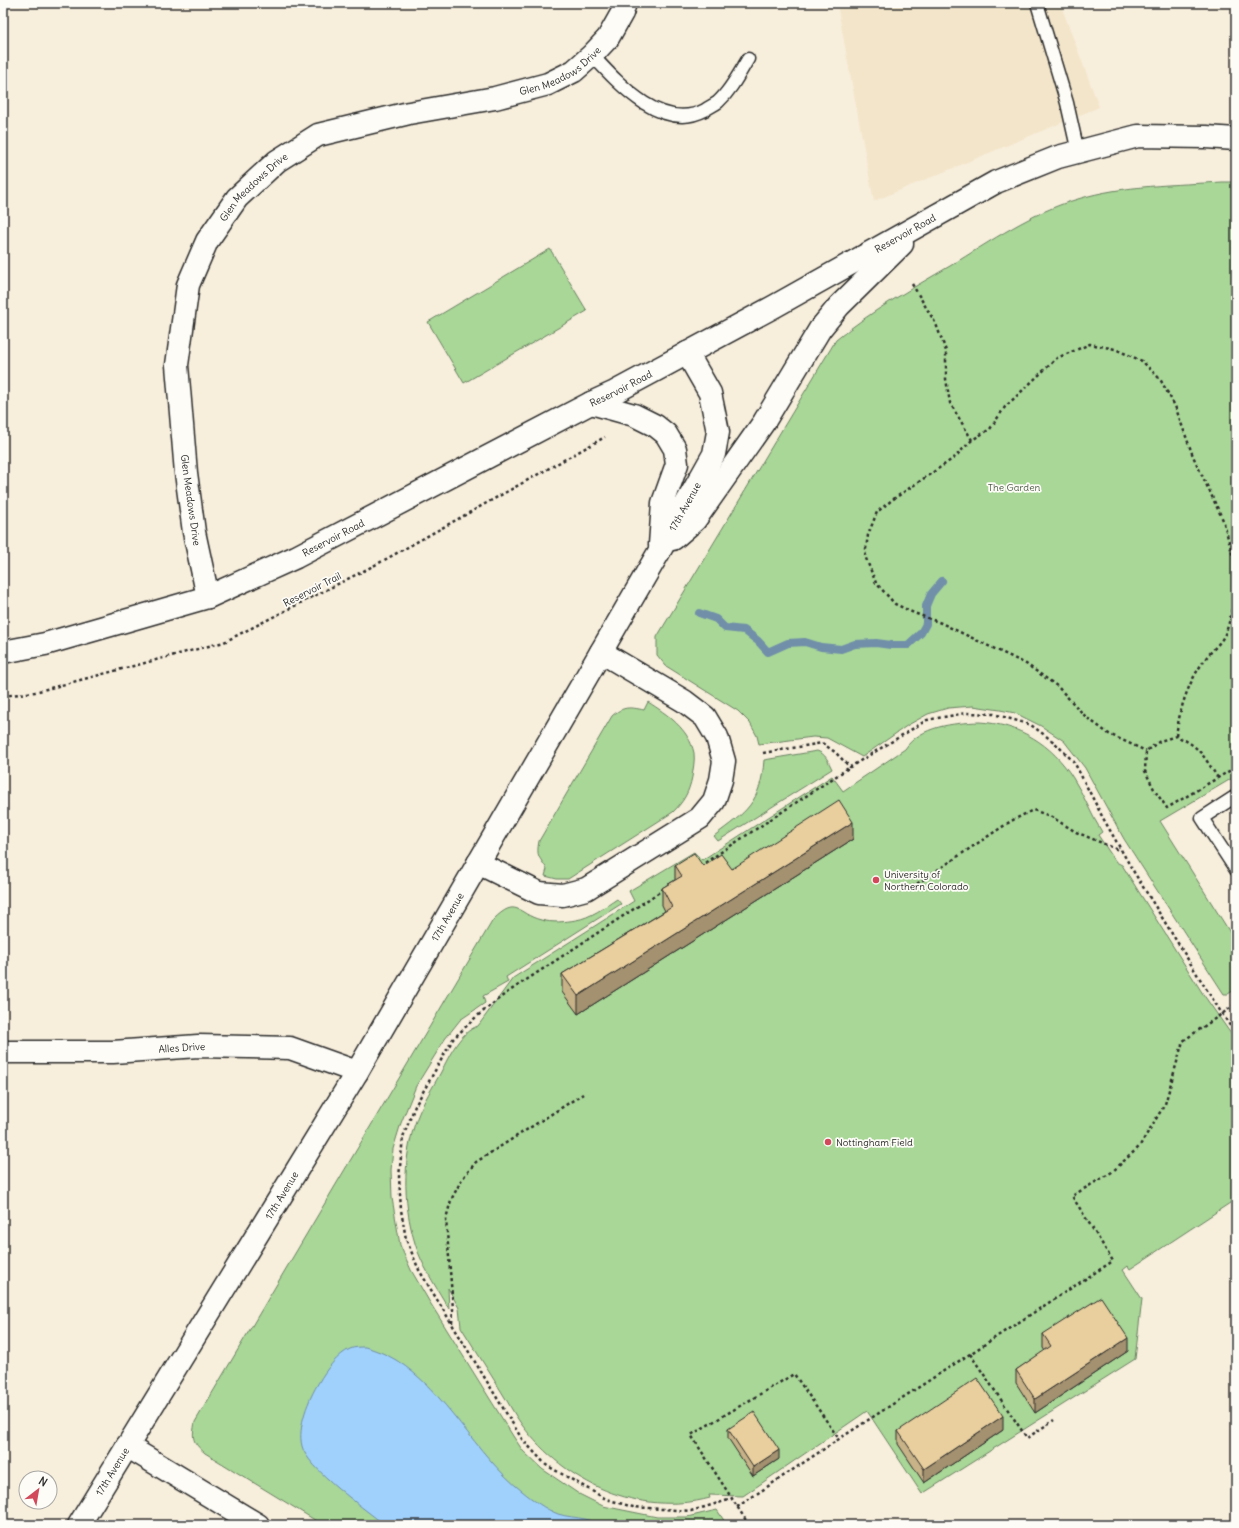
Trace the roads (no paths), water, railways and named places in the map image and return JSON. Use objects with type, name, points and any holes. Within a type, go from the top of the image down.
[{"type":"street","name":"Glen Meadows Drive","points":[[208,598],[194,532],[186,472],[177,365],[188,285],[207,241],[237,198],[277,161],[318,135],[409,112],[495,98],[548,84],[574,71],[608,38],[622,13],[625,3]]},
{"type":"street","name":"Reservoir Road","points":[[3,652],[45,644],[208,598],[296,557],[591,403],[616,392],[996,182],[1058,157],[1138,136],[1236,139]]},
{"type":"street","points":[[659,552],[695,520],[764,422],[820,329],[830,316],[922,224]]},
{"type":"street","name":"17th Avenue","points":[[79,1525],[357,1072],[659,552],[714,454],[718,432],[710,393],[687,353]]},
{"type":"street","points":[[591,403],[634,416],[656,426],[666,434],[675,449],[678,464],[663,503],[659,552]]},
{"type":"street","points":[[478,863],[539,893],[564,895],[586,889],[700,818],[714,800],[721,780],[724,761],[717,737],[705,717],[684,701],[601,652]]},
{"type":"street","name":"Alles Drive","points":[[3,1052],[113,1052],[198,1046],[290,1048],[357,1072]]},
{"type":"street","points":[[127,1446],[258,1525]]},
{"type":"lane","points":[[1037,3],[1067,103],[1078,152]]},
{"type":"lane","points":[[592,55],[614,79],[639,100],[660,112],[681,116],[699,113],[717,103],[733,84],[748,59]]},
{"type":"lane","points":[[1236,796],[1202,818],[1236,870]]},
{"type":"water","points":[[365,1347],[381,1352],[396,1360],[414,1373],[430,1388],[505,1476],[530,1498],[558,1514],[587,1519],[599,1525],[385,1525],[325,1477],[306,1455],[302,1446],[301,1438],[301,1430],[308,1404],[315,1389],[332,1363],[345,1351],[353,1348]]},
{"type":"waterway","points":[[699,613],[716,619],[725,628],[744,630],[758,641],[768,652],[788,643],[805,642],[821,647],[841,649],[855,644],[876,643],[908,645],[921,633],[926,624],[926,606],[931,594],[942,581]]},
{"type":"place","name":"University of Northern Colorado","points":[[876,880]]},
{"type":"place","name":"Nottingham Field","points":[[828,1142]]},
{"type":"park label","name":"The Garden","points":[[1014,487]]}]
